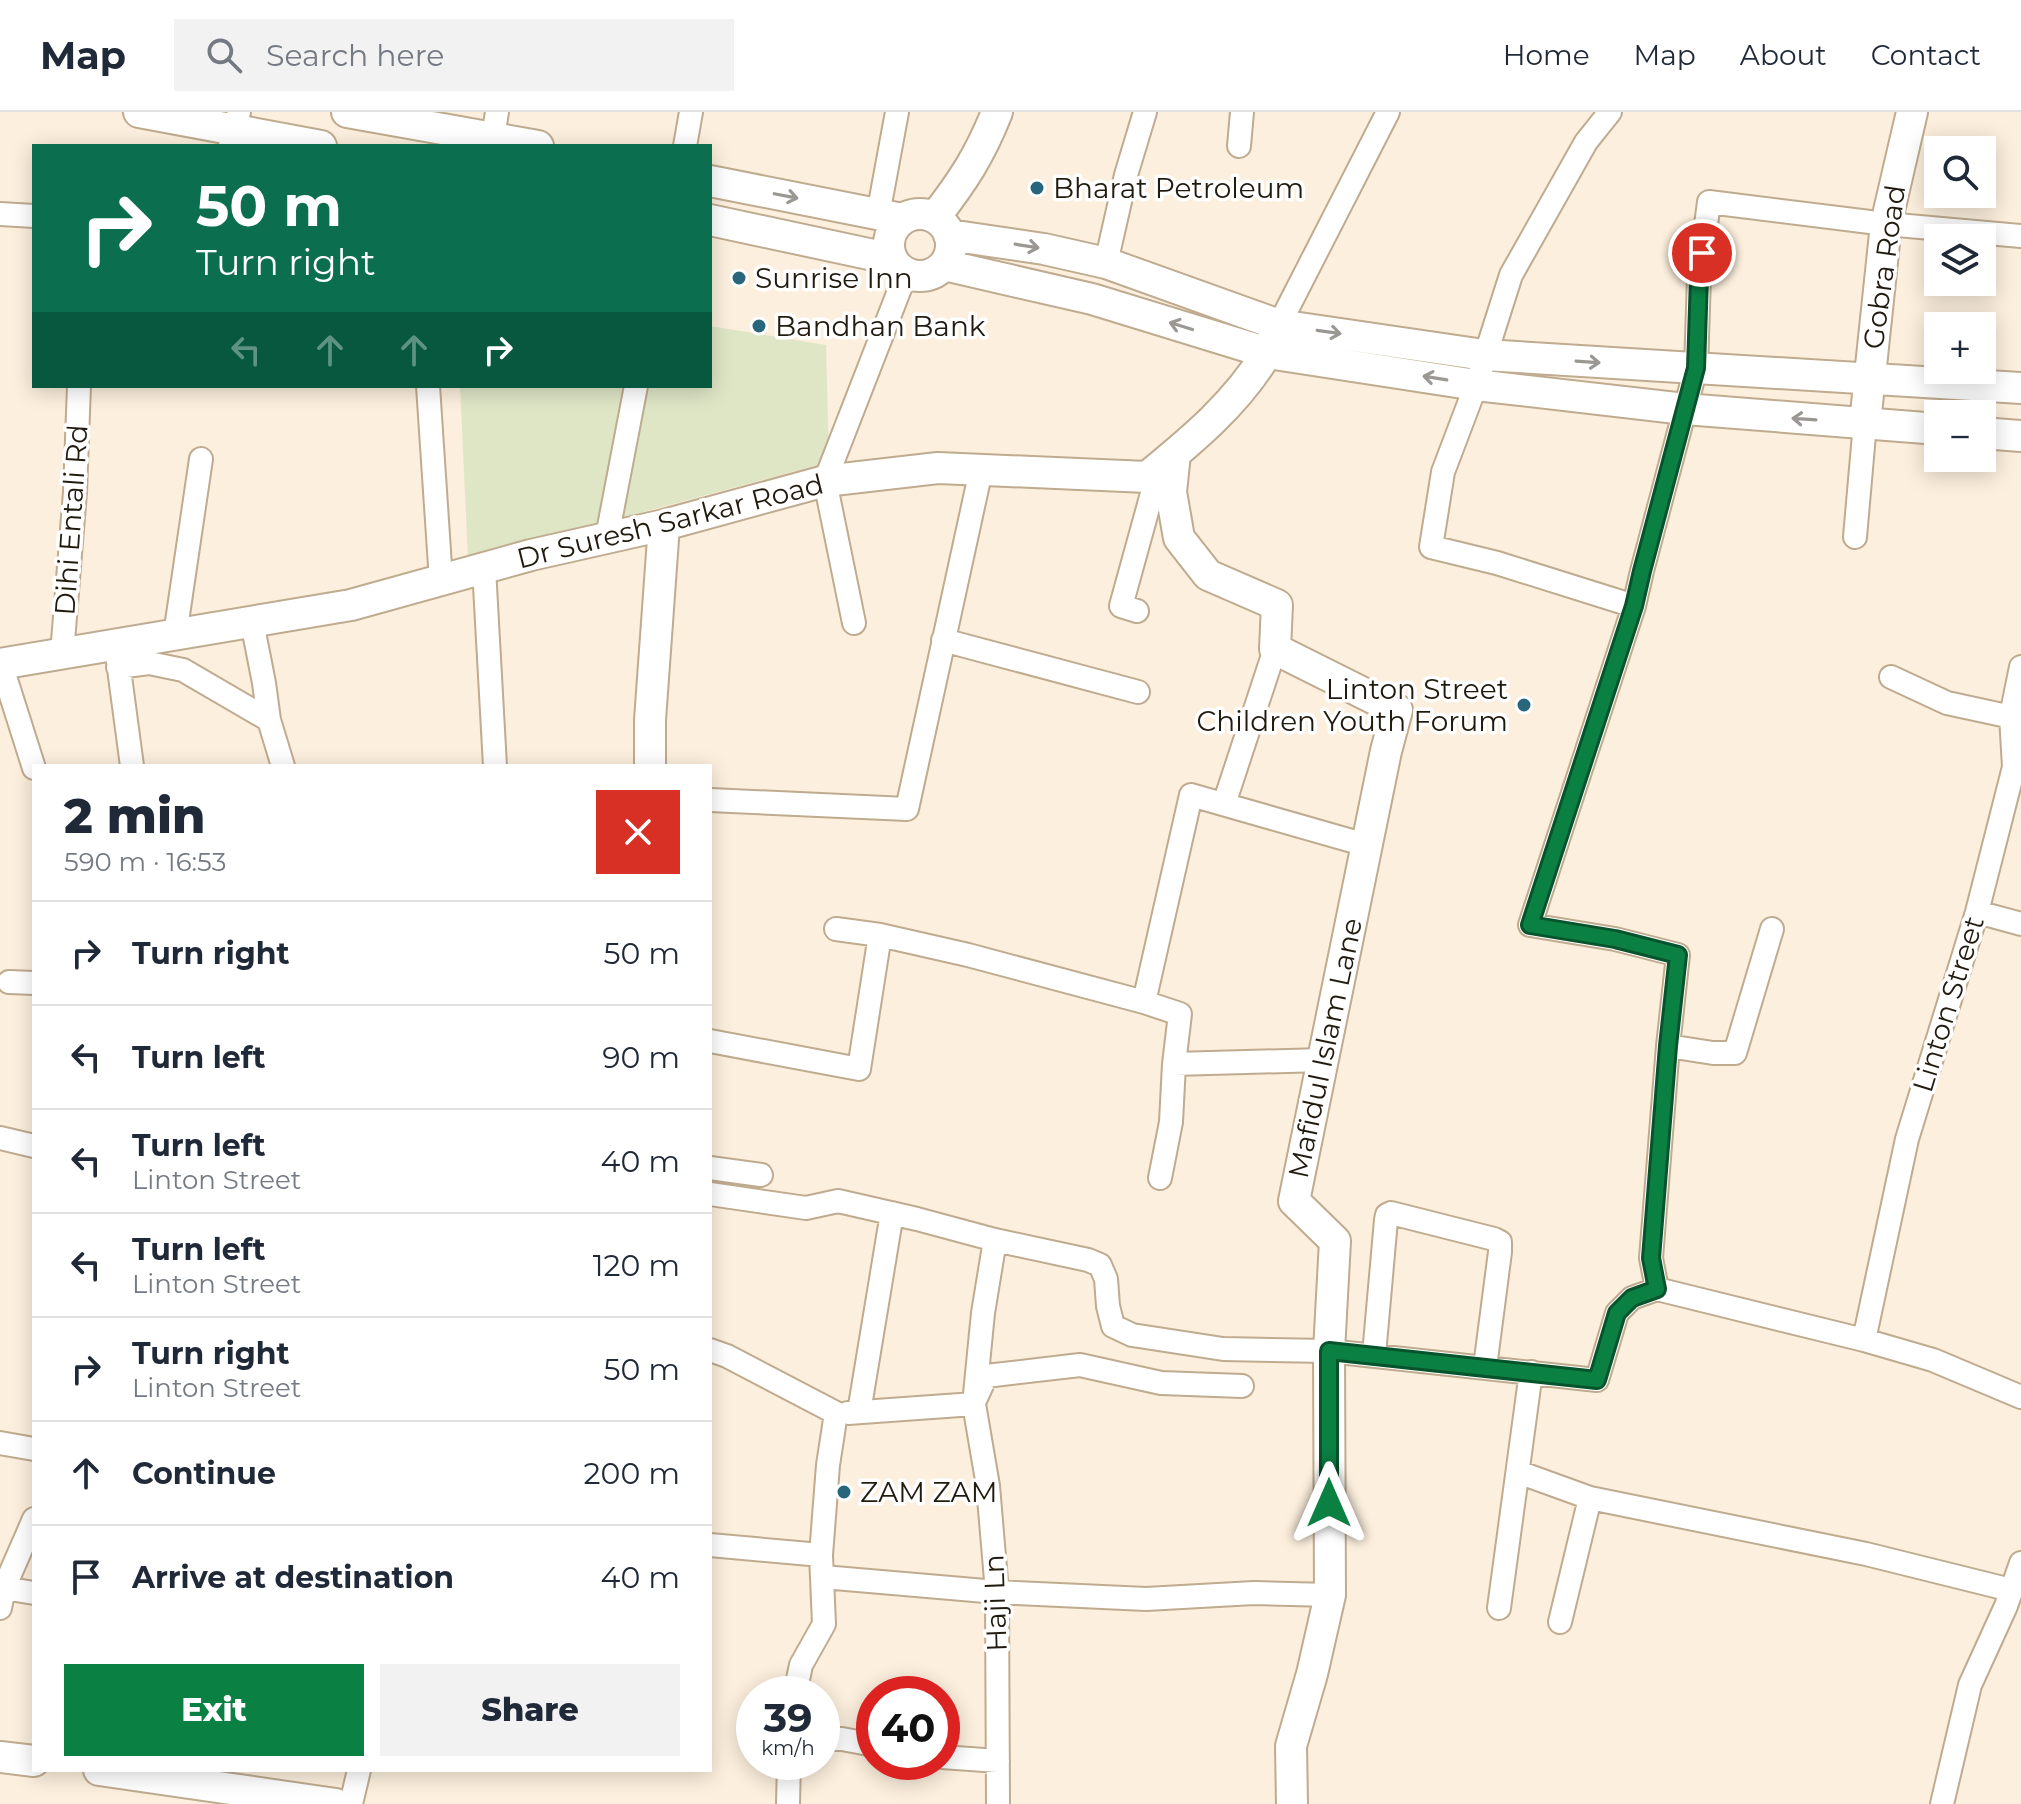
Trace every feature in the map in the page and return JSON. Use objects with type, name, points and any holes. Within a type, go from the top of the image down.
[{"type":"street","points":[[139,112],[310,144]]},
{"type":"street","points":[[347,112],[495,124],[534,144]]},
{"type":"street","points":[[685,144],[691,112]]},
{"type":"street","points":[[854,623],[825,481],[899,266],[889,249],[889,237],[894,227],[890,217],[897,112]]},
{"type":"street","points":[[712,220],[899,266],[916,276],[926,276],[936,272],[949,256],[951,246],[942,226],[985,144],[997,112]]},
{"type":"street","points":[[1106,263],[1126,175],[1145,112]]},
{"type":"street","points":[[1239,146],[1242,112]]},
{"type":"street","points":[[1146,477],[1236,396],[1274,339],[1388,112]]},
{"type":"street","points":[[1610,112],[1586,142],[1511,275],[1476,385],[1443,472],[1431,547],[1497,563],[1634,606]]},
{"type":"street","name":"Gobra Road","points":[[1865,423],[1886,224],[1912,112]]},
{"type":"street","points":[[712,181],[890,217],[924,214],[942,226],[1106,263],[1274,339],[2021,388]]},
{"type":"street","points":[[1657,1289],[1651,1258],[1678,955],[1615,939],[1530,925],[1634,606],[1696,368],[1699,278],[1709,202],[1886,224],[2021,236]]},
{"type":"street","points":[[0,214],[32,216]]},
{"type":"street","points":[[944,265],[1476,385],[1685,409],[1924,428]]},
{"type":"street","name":"Dihi Entali Rd","points":[[62,654],[75,492],[79,388]]},
{"type":"street","points":[[428,388],[441,581]]},
{"type":"street","points":[[607,537],[636,388]]},
{"type":"street","points":[[1855,537],[1865,423]]},
{"type":"street","points":[[1996,434],[2021,436]]},
{"type":"street","points":[[1175,454],[1171,492],[1179,538],[1208,575],[1277,605],[1275,649],[1224,804]]},
{"type":"street","points":[[175,635],[201,459]]},
{"type":"street","name":"Dr Suresh Sarkar Road","points":[[0,664],[62,654],[117,656],[175,635],[351,605],[825,481],[938,468],[1146,477]]},
{"type":"street","points":[[712,800],[907,809],[981,470]]},
{"type":"street","points":[[1137,611],[1121,606],[1156,479],[1146,477]]},
{"type":"street","points":[[650,764],[650,720],[664,525]]},
{"type":"street","points":[[484,568],[495,764]]},
{"type":"street","points":[[252,622],[269,720],[282,764]]},
{"type":"street","points":[[943,640],[1138,692]]},
{"type":"street","name":"Mafidul Islam Lane","points":[[1275,649],[1397,710],[1366,845],[1294,1201],[1335,1241],[1329,1351],[1330,1595],[1291,1746],[1292,1804]]},
{"type":"street","points":[[132,764],[117,656],[183,670],[269,720]]},
{"type":"street","points":[[0,664],[33,764]]},
{"type":"street","name":"Linton Street","points":[[1864,1340],[1907,1139],[1977,912],[2014,767],[2021,667]]},
{"type":"street","points":[[1891,677],[1947,703],[2016,718]]},
{"type":"street","points":[[1144,1002],[1191,795],[1366,845]]},
{"type":"street","points":[[1977,912],[2021,924]]},
{"type":"street","points":[[836,929],[880,935],[968,955],[1180,1014],[1171,1122],[1160,1178]]},
{"type":"street","points":[[1668,1046],[1735,1053],[1772,929]]},
{"type":"street","points":[[712,1041],[859,1069],[880,935]]},
{"type":"street","points":[[9,982],[32,983]]},
{"type":"street","points":[[1174,1064],[1323,1060]]},
{"type":"street","points":[[0,1138],[32,1146]]},
{"type":"street","points":[[712,1168],[761,1175]]},
{"type":"street","points":[[712,1194],[806,1208],[838,1201],[1088,1260],[1100,1265],[1106,1279],[1113,1326],[1132,1335],[1223,1349],[1329,1351],[1597,1380],[1617,1313],[1632,1298],[1657,1289],[1933,1360],[2021,1397]]},
{"type":"street","points":[[859,1412],[892,1213]]},
{"type":"street","points":[[1374,1355],[1386,1220],[1391,1213],[1500,1242],[1485,1367]]},
{"type":"street","name":"Haji Ln","points":[[995,1240],[983,1313],[974,1404],[988,1486],[997,1592],[998,1804]]},
{"type":"street","points":[[712,1351],[836,1413],[974,1404],[986,1376],[1080,1365],[1161,1383],[1242,1386]]},
{"type":"street","points":[[1499,1608],[1531,1372]]},
{"type":"street","points":[[799,1676],[801,1665],[824,1624],[822,1566],[828,1465],[836,1413]]},
{"type":"street","points":[[0,1443],[32,1449]]},
{"type":"street","points":[[1518,1472],[1590,1498],[1866,1554],[2013,1598]]},
{"type":"street","points":[[1560,1622],[1590,1498]]},
{"type":"street","points":[[2,1598],[32,1524]]},
{"type":"street","points":[[712,1545],[822,1566],[997,1592],[1146,1599],[1254,1593],[1330,1595]]},
{"type":"street","points":[[1942,1804],[1970,1685],[2013,1598],[2021,1563]]},
{"type":"street","points":[[2,1598],[32,1593]]},
{"type":"street","points":[[0,1757],[32,1761]]},
{"type":"street","points":[[960,1758],[998,1761]]},
{"type":"street","points":[[351,1804],[359,1772]]},
{"type":"street","points":[[147,1773],[336,1804]]},
{"type":"street","points":[[788,1804],[789,1780]]},
{"type":"green space","points":[[712,326],[826,345],[829,462],[468,559],[460,388],[712,388]]},
{"type":"place","name":"Bharat Petroleum","points":[[1037,188]]},
{"type":"place","name":"Sunrise Inn","points":[[739,278]]},
{"type":"place","name":"Bandhan Bank","points":[[759,326]]},
{"type":"place","name":"Linton Street Children Youth Forum","points":[[1524,705]]},
{"type":"place","name":"ZAM ZAM","points":[[844,1492]]},
{"type":"route","points":[[1329,1503],[1329,1351],[1597,1380],[1617,1313],[1632,1298],[1657,1289],[1651,1258],[1678,955],[1615,939],[1530,925],[1634,606],[1696,368],[1702,253]]}]
